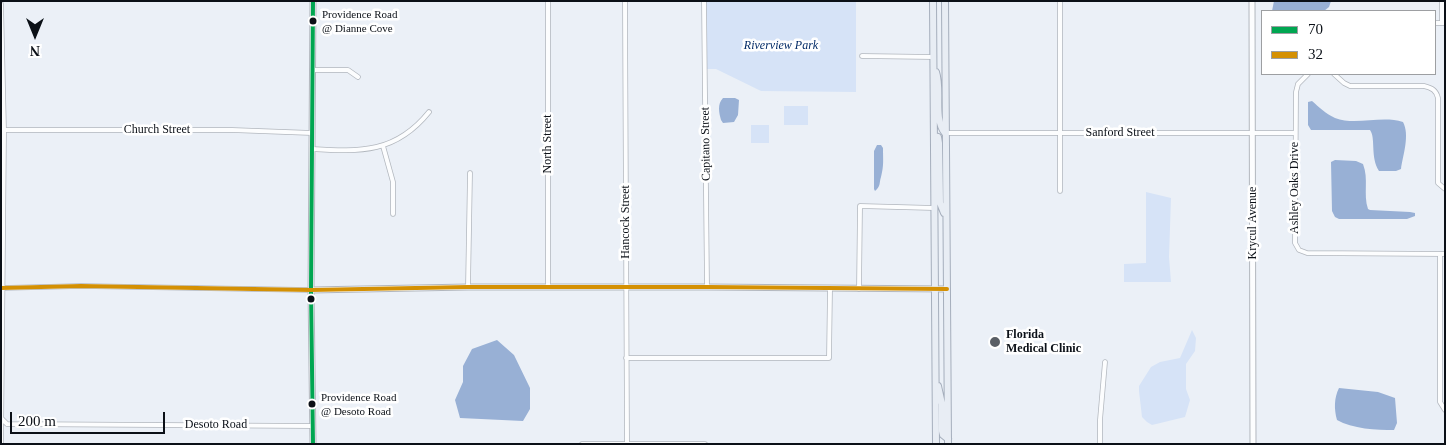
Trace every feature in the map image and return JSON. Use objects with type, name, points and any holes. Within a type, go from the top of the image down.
[{"type":"main road","points":[[933,1],[936,444]]},
{"type":"main road","points":[[945,1],[948,441]]},
{"type":"main road","points":[[934,66],[939,80],[940,123],[945,133]]},
{"type":"main road","points":[[934,136],[938,138],[940,143],[940,203],[946,219]]},
{"type":"main road","points":[[936,380],[942,404],[942,431],[948,441]]},
{"type":"street","points":[[313,1],[311,290],[313,444]]},
{"type":"street","name":"North Street","points":[[548,1],[548,287]]},
{"type":"street","name":"Hancock Street","points":[[625,1],[626,443]]},
{"type":"street","name":"Capitano Street","points":[[704,1],[708,286]]},
{"type":"street","points":[[1060,1],[1060,191]]},
{"type":"street","name":"Krycul Avenue","points":[[1252,1],[1254,444]]},
{"type":"street","points":[[1442,1],[1443,23]]},
{"type":"street","points":[[1,4],[3,130],[2,444]]},
{"type":"street","points":[[862,56],[934,57]]},
{"type":"street","points":[[312,70],[348,70],[358,76]]},
{"type":"street","name":"Ashley Oaks Drive","points":[[1307,75],[1296,88],[1295,243],[1299,250],[1306,254],[1442,254]]},
{"type":"street","points":[[1335,75],[1350,86],[1424,86],[1432,88],[1437,93],[1438,183],[1445,190]]},
{"type":"street","points":[[312,149],[362,149],[383,146],[399,140],[420,123],[429,112]]},
{"type":"street","name":"Church Street","points":[[3,130],[232,130],[312,133]]},
{"type":"street","name":"Sanford Street","points":[[945,133],[1295,133]]},
{"type":"street","points":[[383,146],[393,182],[393,214]]},
{"type":"street","points":[[468,287],[470,173]]},
{"type":"street","points":[[859,288],[860,206],[934,208]]},
{"type":"street","points":[[1442,254],[1440,402],[1445,410]]},
{"type":"street","points":[[2,287],[81,286],[311,290],[708,286],[947,289]]},
{"type":"street","points":[[626,358],[829,358],[830,289]]},
{"type":"street","points":[[1100,444],[1105,362]]},
{"type":"street","name":"Desoto Road","points":[[1,418],[7,424],[313,426]]},
{"type":"street","points":[[582,444],[705,444]]},
{"type":"green space","name":"Riverview Park","points":[[706,1],[856,1],[856,92],[761,91],[716,69],[706,69]]},
{"type":"green space","points":[[784,106],[808,106],[808,125],[784,125]]},
{"type":"green space","points":[[751,125],[769,125],[769,143],[751,143]]},
{"type":"green space","points":[[1146,192],[1171,198],[1169,257],[1171,282],[1124,282],[1124,264],[1146,263]]},
{"type":"green space","points":[[1192,330],[1196,338],[1195,351],[1186,364],[1186,389],[1190,400],[1185,417],[1152,425],[1142,417],[1139,386],[1151,367],[1160,362],[1180,358]]},
{"type":"water","points":[[1274,1],[1331,1],[1329,7],[1325,10],[1272,10]]},
{"type":"water","points":[[723,98],[739,100],[738,115],[734,122],[723,123],[721,120],[719,106]]},
{"type":"water","points":[[1312,101],[1335,118],[1343,120],[1395,120],[1403,122],[1406,139],[1401,169],[1396,171],[1379,171],[1376,166],[1373,138],[1370,130],[1311,130],[1308,125],[1308,102]]},
{"type":"water","points":[[877,145],[881,145],[883,148],[883,169],[880,184],[875,191],[874,151]]},
{"type":"water","points":[[1335,160],[1356,161],[1363,164],[1366,175],[1368,209],[1410,212],[1415,213],[1415,216],[1407,219],[1339,219],[1335,217],[1332,211],[1331,162]]},
{"type":"water","points":[[497,340],[514,355],[530,388],[530,409],[523,421],[460,418],[455,400],[463,382],[463,366],[472,349]]},
{"type":"water","points":[[1339,388],[1378,392],[1395,398],[1397,423],[1394,430],[1357,427],[1337,420],[1335,404]]},
{"type":"transit line","name":"70","points":[[313,1],[311,290],[313,444]]},
{"type":"transit line","name":"32","points":[[1,288],[81,286],[311,290],[468,287],[947,289]]},
{"type":"place","name":"Providence Road @ Dianne Cove","points":[[313,21]]},
{"type":"place","name":"Florida Medical Clinic","points":[[995,342]]},
{"type":"place","name":"Providence Road @ Desoto Road","points":[[312,404]]}]
